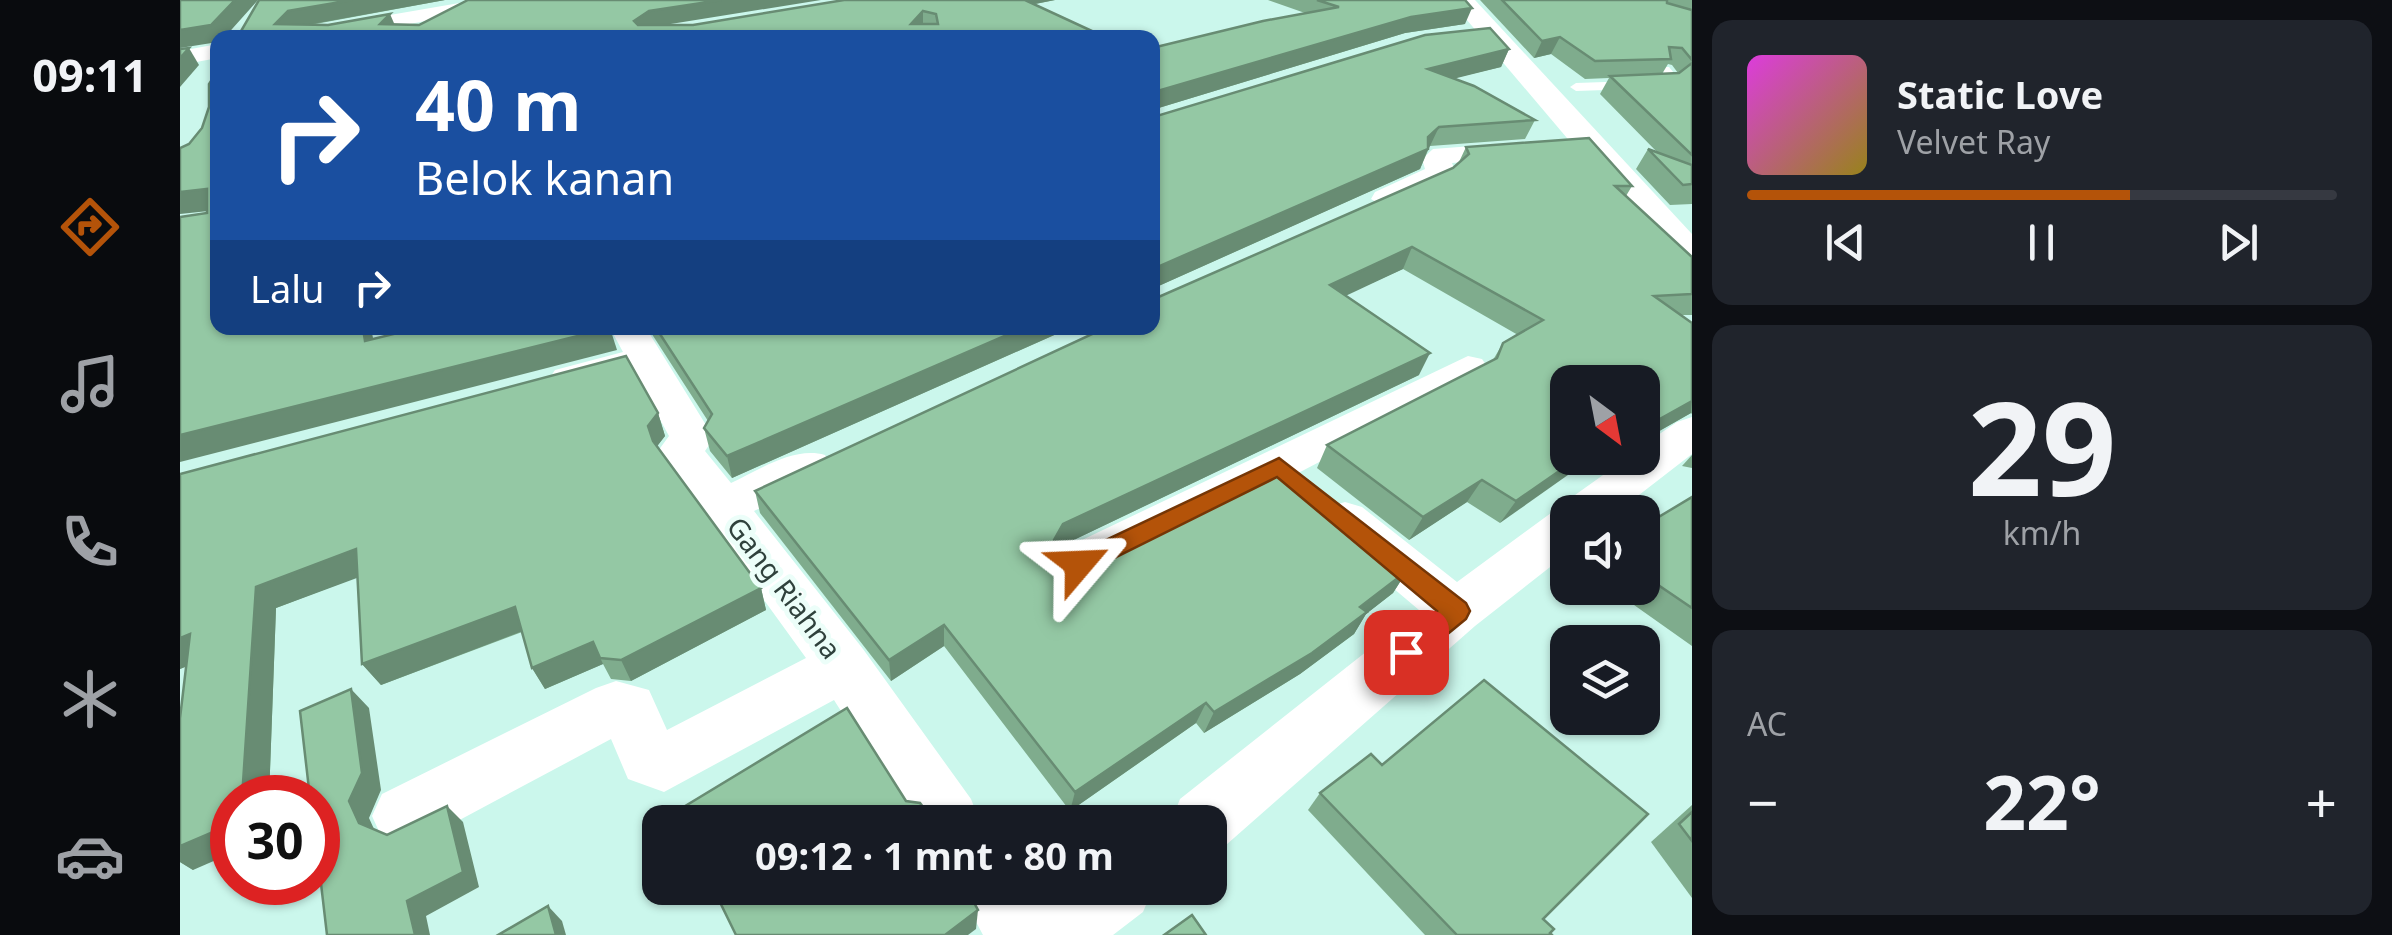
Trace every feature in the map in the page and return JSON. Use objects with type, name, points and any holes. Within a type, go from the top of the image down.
[{"type":"main road","points":[[1462,0],[1493,36],[1604,135]]},
{"type":"main road","points":[[1492,0],[1576,87],[1604,135],[1692,259]]},
{"type":"street","points":[[342,30],[471,7]]},
{"type":"street","points":[[1456,34],[1493,36]]},
{"type":"street","points":[[180,58],[210,52]]},
{"type":"street","points":[[1361,210],[1440,173],[1436,159],[1443,155],[1604,135]]},
{"type":"street","points":[[535,388],[637,343],[692,438],[680,451],[723,506]]},
{"type":"street","points":[[1079,564],[1468,368]]},
{"type":"street","points":[[1608,495],[1692,432]]},
{"type":"street","name":"Gang Riahna","points":[[846,449],[723,506],[842,666],[936,805]]},
{"type":"street","points":[[1279,466],[1456,611]]},
{"type":"street","points":[[1223,805],[1456,611],[1550,540]]},
{"type":"street","points":[[404,816],[616,707],[628,708],[649,759],[664,763],[842,666]]},
{"type":"street","points":[[1004,905],[1024,935]]},
{"type":"street","points":[[1056,935],[1096,905]]},
{"type":"lane","points":[[1576,87],[1666,84],[1673,80],[1665,70]]},
{"type":"building","points":[[180,0],[235,0],[211,25],[180,30]]},
{"type":"building","points":[[259,0],[352,0],[288,11],[275,24],[328,25],[390,14],[380,24],[419,25],[468,0],[721,0],[649,11],[634,21],[638,25],[693,25],[844,0],[1025,0],[1090,30],[242,30]],"holes":[[[923,11],[936,14],[938,24],[911,24]]]},
{"type":"building","points":[[1317,0],[1465,0],[1472,8],[1411,17],[1160,90],[1160,46],[1339,7]]},
{"type":"building","points":[[1502,0],[1667,0],[1692,10],[1692,60],[1682,48],[1669,47],[1671,59],[1595,61],[1560,37],[1542,41]]},
{"type":"building","points":[[1490,28],[1509,49],[1428,69],[1474,86],[1535,120],[1439,127],[1428,137],[1428,149],[1160,266],[1160,115],[1425,35]]},
{"type":"building","points":[[1692,63],[1692,155],[1610,76],[1679,73]]},
{"type":"building","points":[[209,84],[210,335],[364,335],[365,341],[389,335],[582,335],[180,435],[180,217],[207,213],[207,189],[180,192],[180,148],[189,144],[202,128],[209,107]]},
{"type":"building","points":[[1589,138],[1632,186],[1615,186],[1692,257],[1692,294],[1654,296],[1692,323],[1692,401],[1660,419],[1660,365],[1550,365],[1550,475],[1553,475],[1516,501],[1482,480],[1423,517],[1327,445],[1497,358],[1503,343],[1543,320],[1412,247],[1330,285],[1430,353],[1063,524],[1054,540],[1064,559],[1085,565],[1282,468],[1407,571],[1360,607],[1367,612],[1312,653],[1214,712],[1206,703],[1075,792],[944,625],[889,660],[755,491],[1090,335],[1160,335],[1160,296],[1453,168],[1469,154],[1466,147]]},
{"type":"building","points":[[1648,149],[1692,165],[1692,184],[1683,185]]},
{"type":"building","points":[[661,335],[1007,335],[727,456],[704,428],[712,414]]},
{"type":"building","points":[[626,356],[658,413],[648,426],[653,441],[761,588],[621,660],[600,658],[593,642],[532,668],[515,607],[362,664],[356,549],[256,587],[244,775],[210,775],[210,833],[180,846],[180,718],[190,634],[180,638],[180,474]]},
{"type":"building","points":[[1692,497],[1692,608],[1660,586],[1660,516]]},
{"type":"building","points":[[1484,680],[1648,814],[1543,919],[1554,929],[1552,935],[1457,935],[1320,793],[1371,754],[1382,765]]},
{"type":"building","points":[[351,689],[362,773],[349,801],[359,823],[387,835],[447,806],[463,872],[407,901],[415,935],[327,935],[323,905],[340,905],[340,775],[307,775],[300,711]]},
{"type":"building","points":[[847,708],[906,801],[921,805],[687,805]]},
{"type":"building","points":[[1692,812],[1692,841],[1679,824]]},
{"type":"building","points":[[721,905],[975,905],[978,910],[945,935],[736,935]]},
{"type":"building","points":[[548,906],[556,935],[498,935]]},
{"type":"building","points":[[1192,915],[1206,935],[1164,935]]},
{"type":"route","points":[[1079,564],[1279,466],[1456,611],[1406,652]]}]
